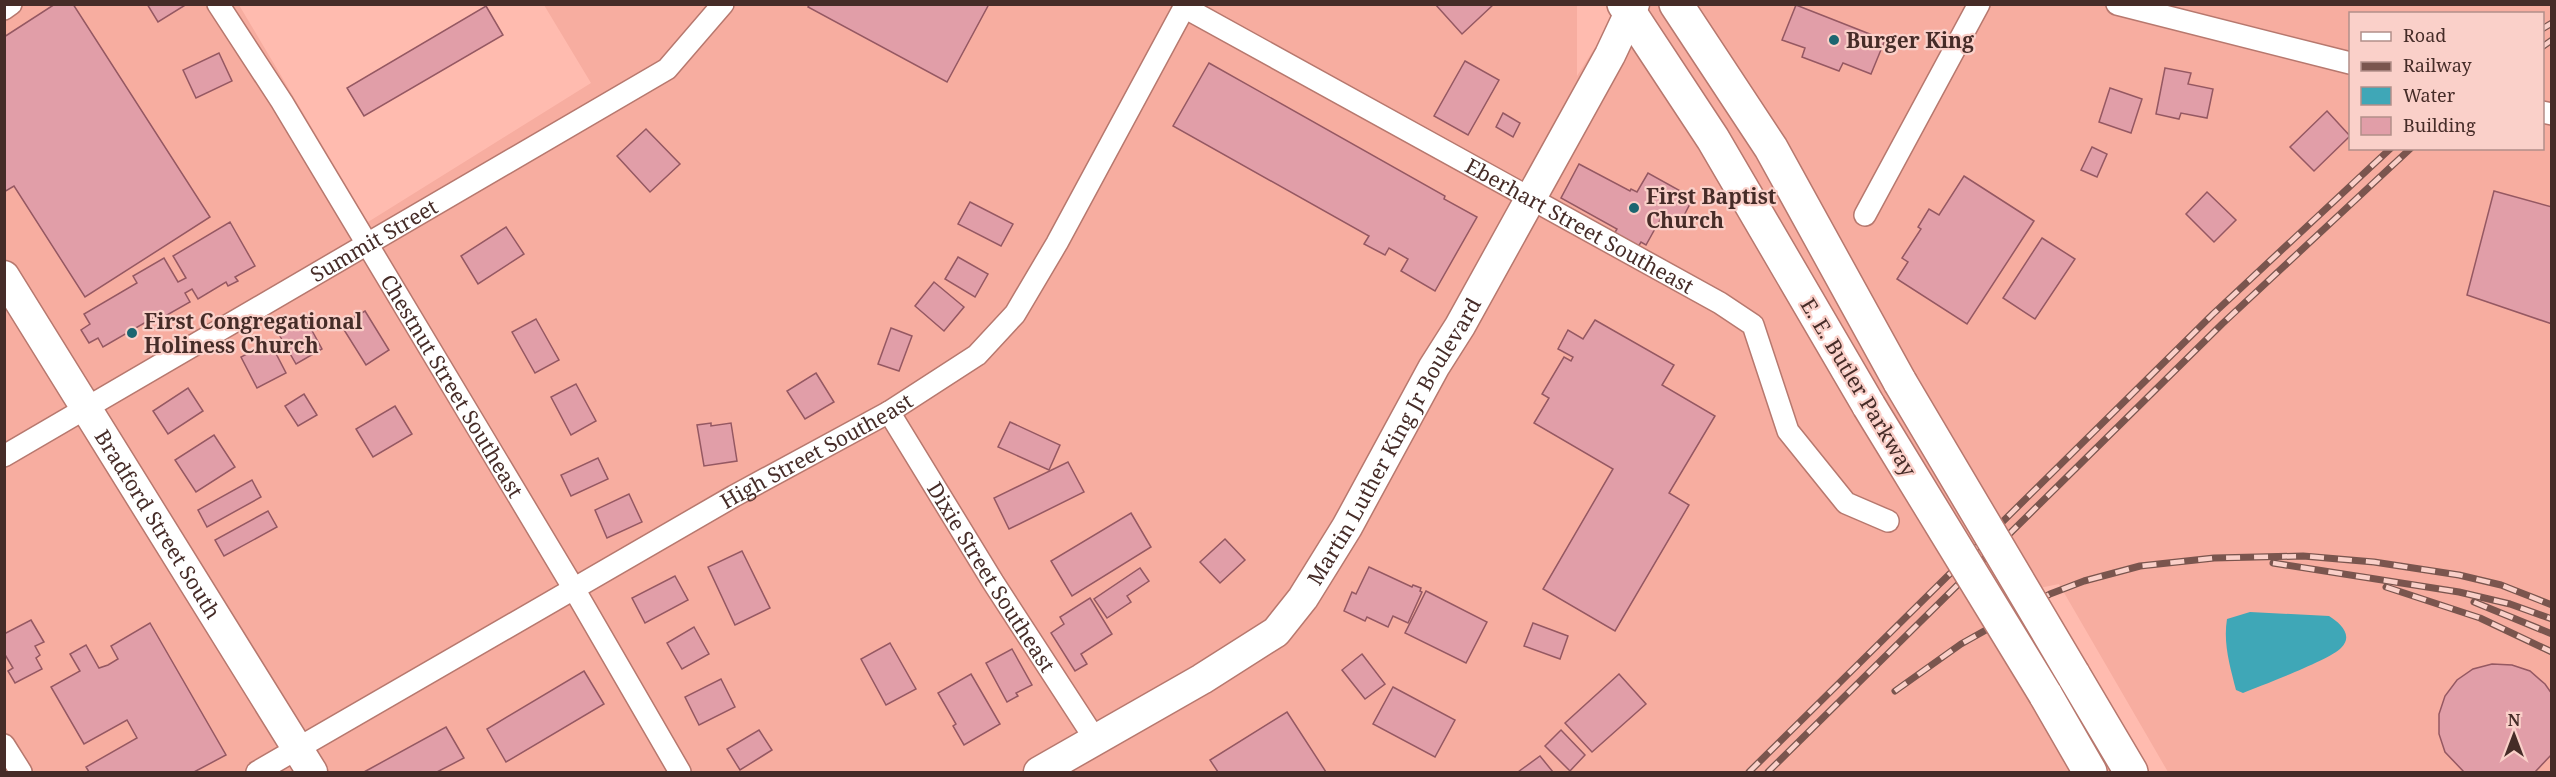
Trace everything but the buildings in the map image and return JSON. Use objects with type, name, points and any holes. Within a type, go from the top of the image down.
[{"type":"highway","name":"E. E. Butler Parkway","points":[[1676,4],[1771,148],[1900,382],[2131,772]]},
{"type":"highway","name":"E. E. Butler Parkway","points":[[1629,8],[1713,139],[1869,406],[2090,772]]},
{"type":"main road","name":"Martin Luther King Jr Boulevard","points":[[1039,772],[1202,679],[1276,632],[1303,598],[1347,527],[1434,367],[1460,326],[1610,55],[1629,8]]},
{"type":"main road","name":"Bradford Street South","points":[[4,276],[305,760]]},
{"type":"street","points":[[4,9],[11,4]]},
{"type":"street","name":"Chestnut Street Southeast","points":[[218,4],[282,102],[574,589],[680,772]]},
{"type":"street","name":"Summit Street","points":[[4,456],[667,69],[723,4]]},
{"type":"street","points":[[1865,215],[1978,4]]},
{"type":"street","points":[[2117,4],[2349,63]]},
{"type":"street","name":"Eberhart Street Southeast","points":[[1185,6],[1720,303],[1753,326],[1788,431],[1846,503],[1888,521]]},
{"type":"street","name":"High Street Southeast","points":[[257,772],[305,760],[574,589],[735,496],[889,412],[977,355],[1015,314],[1057,243],[1185,6]]},
{"type":"street","name":"Dixie Street Southeast","points":[[889,412],[993,582],[1095,739]]},
{"type":"street","points":[[4,745],[21,772]]},
{"type":"shaded area","points":[[5,5],[239,5],[368,222],[591,83],[544,5],[1577,5],[1577,76],[1622,5],[2551,5],[2551,772],[2168,772],[2059,584],[2014,593],[2116,772],[5,772]]},
{"type":"water","points":[[2250,612],[2329,616],[2344,630],[2345,643],[2324,659],[2243,693],[2236,690],[2228,655],[2226,628],[2227,619]]},
{"type":"railway","points":[[2544,28],[2552,23]]},
{"type":"railway","points":[[2544,46],[2552,40]]},
{"type":"railway","points":[[1749,772],[2213,314],[2389,150]]},
{"type":"railway","points":[[1768,772],[2222,324],[2409,150]]},
{"type":"railway","points":[[1895,691],[1961,644],[2050,594],[2084,581],[2140,566],[2214,558],[2303,556],[2374,562],[2459,575],[2501,585],[2552,605]]},
{"type":"railway","points":[[2273,563],[2459,592],[2510,604],[2552,619]]},
{"type":"railway","points":[[2386,587],[2480,618],[2552,652]]},
{"type":"railway","points":[[2474,602],[2552,634]]},
{"type":"place","name":"Burger King","points":[[1834,40]]},
{"type":"place","name":"First Baptist Church","points":[[1634,208]]},
{"type":"place","name":"First Congregational Holiness Church","points":[[132,333]]}]
